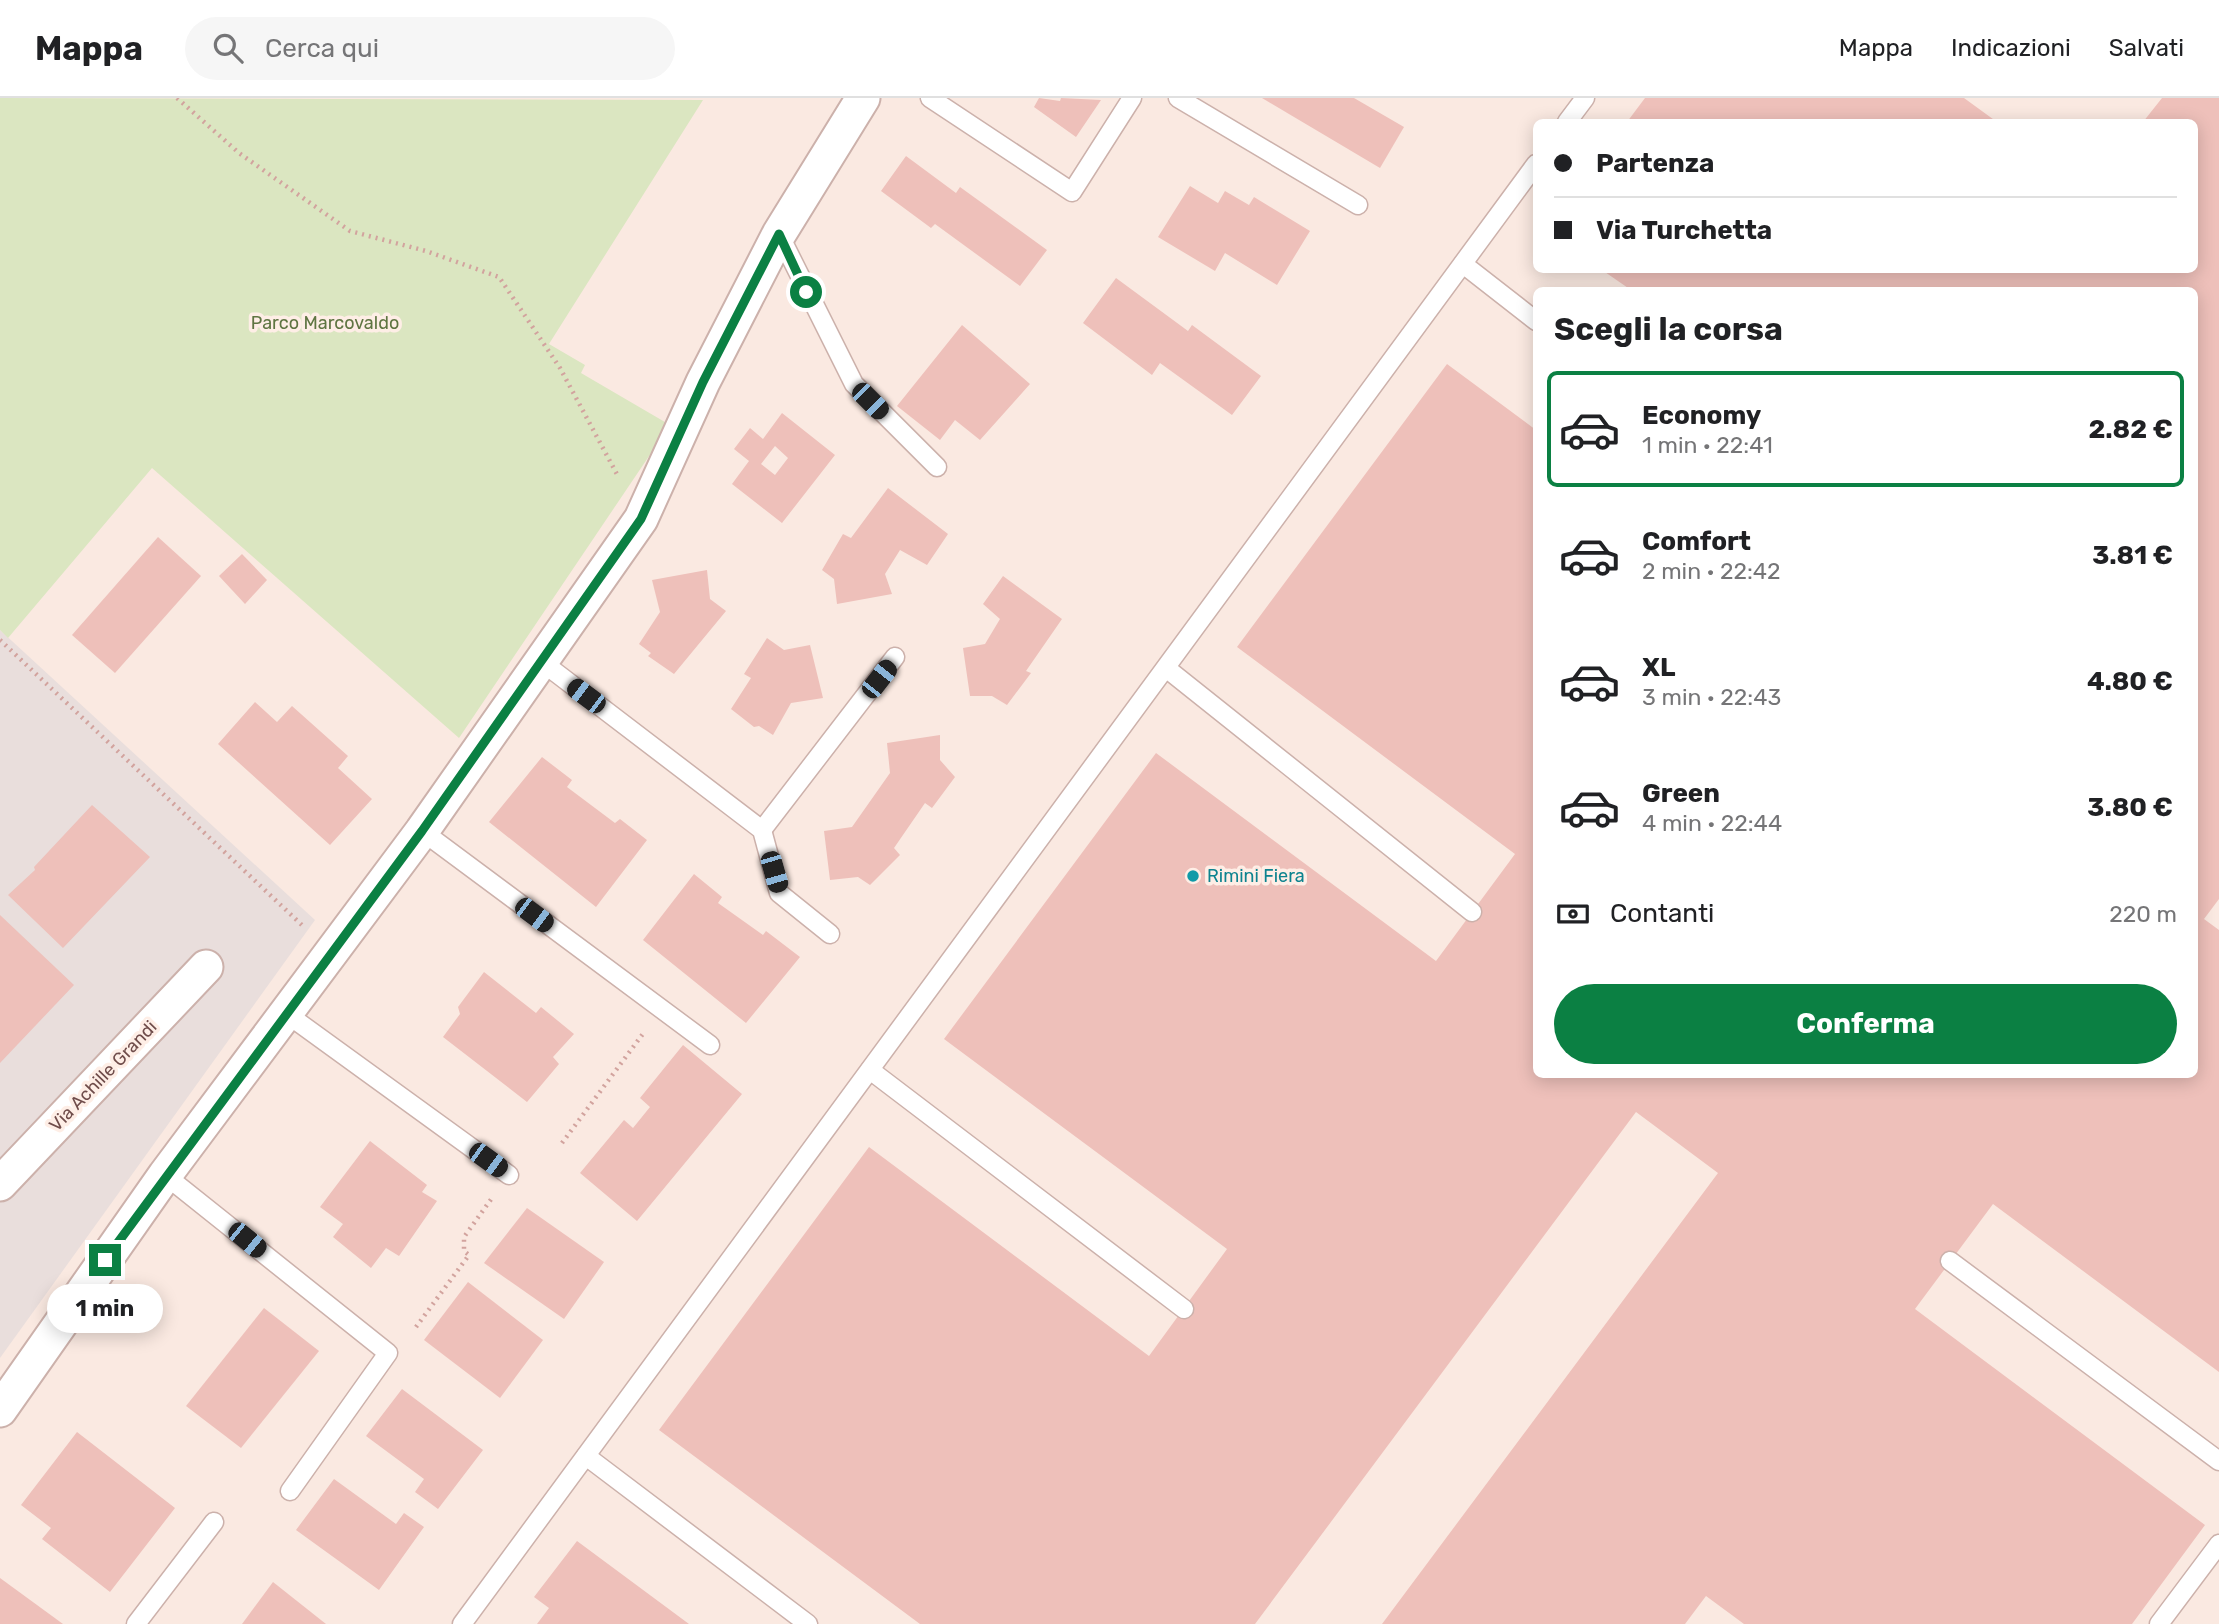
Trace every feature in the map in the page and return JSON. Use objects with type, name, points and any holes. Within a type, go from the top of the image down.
[{"type":"street","points":[[0,1410],[166,1175],[422,831],[641,519],[703,382],[779,234],[863,98]]},
{"type":"street","name":"Via Achille Grandi","points":[[0,1184],[206,967]]},
{"type":"lane","points":[[930,98],[1072,192],[1132,98]]},
{"type":"lane","points":[[1178,98],[1358,205]]},
{"type":"lane","points":[[1569,119],[1585,98]]},
{"type":"lane","points":[[462,1624],[1533,168]]},
{"type":"lane","points":[[779,234],[854,384],[937,467]]},
{"type":"lane","points":[[1463,264],[1533,319]]},
{"type":"lane","points":[[762,830],[895,657]]},
{"type":"lane","points":[[542,662],[762,830],[779,893],[830,934]]},
{"type":"lane","points":[[1166,668],[1472,912]]},
{"type":"lane","points":[[422,831],[710,1045]]},
{"type":"lane","points":[[287,1014],[509,1175]]},
{"type":"lane","points":[[870,1070],[1184,1308]]},
{"type":"lane","points":[[166,1175],[388,1353],[290,1491]]},
{"type":"lane","points":[[1950,1261],[2219,1461]]},
{"type":"lane","points":[[586,1456],[808,1624]]},
{"type":"lane","points":[[136,1624],[214,1522]]},
{"type":"lane","points":[[2159,1624],[2219,1544]]},
{"type":"path","points":[[177,98],[239,153],[350,231],[426,251],[499,277],[560,368],[641,519]]},
{"type":"path","points":[[0,640],[330,952]]},
{"type":"path","points":[[562,1143],[645,1031],[635,1014],[642,995]]},
{"type":"path","points":[[416,1327],[469,1255],[464,1251],[464,1237],[509,1175]]},
{"type":"shaded area","points":[[0,630],[315,920],[0,1358]]},
{"type":"green space","name":"Parco Marcovaldo","points":[[0,98],[703,100],[549,344],[585,365],[581,373],[670,425],[459,738],[152,468],[8,638],[0,630]]},
{"type":"building","points":[[1039,98],[1060,101],[1061,98],[1101,100],[1076,137],[1034,107]]},
{"type":"building","points":[[1262,98],[1354,98],[1404,127],[1380,168]]},
{"type":"building","points":[[1645,98],[1964,98],[1993,119],[1629,119]]},
{"type":"building","name":"Rimini Fiera","points":[[2162,98],[2219,98],[2219,899],[2204,919],[2219,930],[2219,1372],[1993,1204],[1915,1309],[2205,1525],[2132,1624],[1744,1624],[1706,1596],[1685,1624],[1382,1624],[1718,1173],[1636,1112],[1255,1624],[920,1624],[659,1430],[869,1147],[1149,1356],[1227,1249],[944,1039],[1156,753],[1436,961],[1515,854],[1237,647],[1447,364],[1533,428],[1533,1078],[2198,1078],[2198,287],[1627,287],[1606,273],[2198,273],[2198,119],[2145,119]]},
{"type":"building","points":[[906,156],[956,193],[960,187],[1047,250],[1020,286],[935,224],[931,228],[881,191]]},
{"type":"building","points":[[1190,186],[1218,203],[1225,191],[1249,205],[1254,197],[1310,231],[1277,285],[1225,253],[1215,271],[1158,237]]},
{"type":"building","points":[[1116,278],[1188,331],[1192,325],[1261,376],[1232,415],[1160,363],[1152,375],[1083,323]]},
{"type":"building","points":[[962,325],[1030,384],[980,440],[955,420],[940,440],[897,406]]},
{"type":"building","points":[[782,413],[835,455],[782,523],[732,484],[749,461],[734,449],[750,428],[763,439]],"holes":[[[775,446],[788,458],[775,475],[761,464]]]},
{"type":"building","points":[[888,488],[948,534],[927,565],[900,550],[885,574],[892,594],[837,604],[834,579],[822,570],[843,534],[851,538]]},
{"type":"building","points":[[158,537],[201,576],[115,673],[72,635]]},
{"type":"building","points":[[242,554],[267,580],[245,604],[219,576]]},
{"type":"building","points":[[707,570],[710,599],[726,611],[674,674],[648,656],[651,653],[639,644],[660,612],[652,580]]},
{"type":"building","points":[[1003,576],[1062,619],[1026,671],[1031,673],[1007,705],[992,696],[970,696],[963,648],[985,644],[1000,619],[983,604]]},
{"type":"building","points":[[767,638],[784,650],[810,645],[823,698],[791,703],[773,735],[759,726],[754,727],[731,709],[751,678],[744,674]]},
{"type":"building","points":[[255,702],[277,722],[292,706],[348,756],[338,768],[372,799],[330,845],[218,744]]},
{"type":"building","points":[[940,735],[940,760],[955,777],[932,808],[925,803],[894,848],[900,855],[870,885],[858,877],[830,880],[824,831],[852,827],[890,773],[887,743]]},
{"type":"building","points":[[542,757],[572,780],[567,787],[615,823],[620,819],[647,840],[596,907],[489,822]]},
{"type":"building","points":[[92,805],[150,857],[63,948],[8,895],[35,870],[34,867]]},
{"type":"building","points":[[694,874],[722,897],[718,903],[763,935],[766,931],[800,957],[746,1023],[643,940]]},
{"type":"building","points":[[0,915],[74,985],[0,1063]]},
{"type":"building","points":[[484,972],[536,1013],[541,1007],[574,1034],[553,1057],[559,1064],[527,1102],[443,1037],[460,1014],[458,1007]]},
{"type":"building","points":[[683,1045],[742,1094],[637,1221],[580,1173],[624,1120],[633,1128],[650,1107],[640,1098]]},
{"type":"building","points":[[370,1141],[427,1185],[422,1192],[437,1201],[399,1256],[386,1248],[371,1268],[333,1237],[343,1224],[320,1207]]},
{"type":"building","points":[[527,1208],[604,1262],[564,1319],[484,1263]]},
{"type":"building","points":[[468,1282],[543,1340],[500,1398],[424,1340]]},
{"type":"building","points":[[264,1308],[319,1351],[241,1448],[186,1406]]},
{"type":"building","points":[[402,1389],[483,1450],[438,1509],[415,1492],[424,1479],[366,1436]]},
{"type":"building","points":[[77,1432],[175,1508],[110,1592],[42,1539],[51,1528],[21,1505]]},
{"type":"building","points":[[334,1479],[396,1524],[404,1513],[424,1527],[379,1590],[296,1530]]},
{"type":"building","points":[[577,1541],[689,1624],[537,1624],[549,1608],[534,1597]]},
{"type":"building","points":[[0,1578],[63,1624],[0,1624]]},
{"type":"building","points":[[273,1582],[326,1624],[242,1624]]},
{"type":"place","name":"Rimini Fiera","points":[[1193,876]]},
{"type":"route","points":[[105,1260],[422,831],[641,519],[703,382],[779,234],[806,292]]}]
